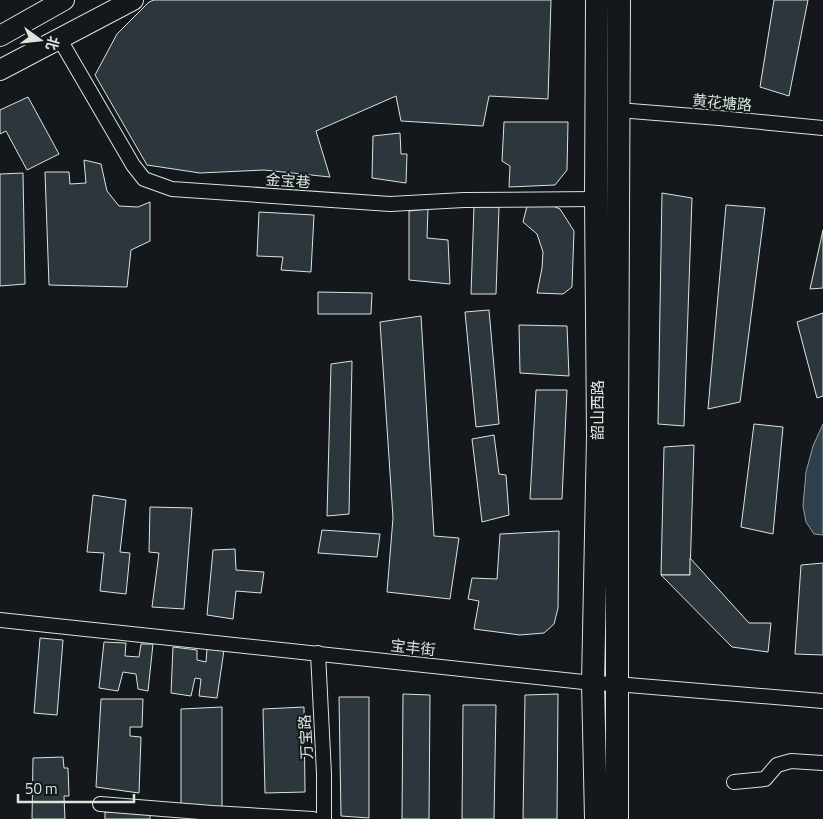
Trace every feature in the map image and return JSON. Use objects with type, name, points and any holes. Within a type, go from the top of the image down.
[{"type":"main road","name":"韶山西路","points":[[614,0],[618,110],[617,819]]},
{"type":"main road","name":"韶山西路","points":[[596,819],[593,683],[598,436],[596,200],[614,0]]},
{"type":"street","points":[[0,36],[64,0]]},
{"type":"street","points":[[0,70],[132,0]]},
{"type":"street","name":"金宝巷","points":[[59,38],[133,165],[144,179],[172,189],[390,204],[464,200],[596,200]]},
{"type":"street","name":"黄花塘路","points":[[618,110],[823,128]]},
{"type":"street","name":"宝丰街","points":[[0,620],[593,683],[823,701]]},
{"type":"street","name":"万宝路","points":[[318,653],[324,774],[324,819]]},
{"type":"street","points":[[734,782],[765,779],[777,765],[791,760],[823,763]]},
{"type":"street","points":[[100,804],[313,819]]},
{"type":"water","points":[[823,424],[823,535],[814,534],[806,522],[803,506],[806,472],[813,446]]},
{"type":"building","points":[[154,0],[551,0],[548,99],[489,96],[483,126],[401,121],[396,96],[316,131],[330,177],[264,170],[200,173],[147,165],[95,75],[117,34],[149,2]]},
{"type":"building","points":[[774,0],[808,0],[789,96],[760,87]]},
{"type":"building","points":[[28,97],[59,154],[27,170],[6,131],[0,134],[0,110]]},
{"type":"building","points":[[504,122],[568,122],[567,170],[555,185],[509,187],[510,166],[502,161]]},
{"type":"building","points":[[400,133],[401,154],[407,154],[406,183],[372,178],[373,136]]},
{"type":"building","points":[[84,160],[101,164],[107,191],[119,206],[138,207],[150,202],[150,241],[131,250],[127,287],[49,285],[45,172],[69,172],[70,184],[86,183]]},
{"type":"building","points":[[23,173],[25,284],[0,286],[0,174]]},
{"type":"building","points":[[662,193],[692,198],[684,426],[658,424]]},
{"type":"building","points":[[726,205],[765,208],[740,402],[708,409]]},
{"type":"building","points":[[474,206],[499,207],[496,294],[471,294]]},
{"type":"building","points":[[527,206],[553,206],[560,209],[574,231],[572,287],[563,294],[537,293],[543,252],[537,234],[523,222]]},
{"type":"building","points":[[428,209],[427,238],[448,240],[450,284],[409,280],[409,211]]},
{"type":"building","points":[[259,212],[314,215],[311,272],[281,270],[283,257],[257,256]]},
{"type":"building","points":[[823,230],[823,288],[810,289]]},
{"type":"building","points":[[318,292],[372,293],[371,314],[318,314]]},
{"type":"building","points":[[489,310],[499,424],[476,427],[465,312]]},
{"type":"building","points":[[823,313],[823,396],[817,398],[797,322]]},
{"type":"building","points":[[421,316],[434,536],[459,538],[450,599],[387,592],[393,518],[380,322]]},
{"type":"building","points":[[519,325],[567,326],[569,376],[520,373]]},
{"type":"building","points":[[352,361],[349,514],[327,516],[331,364]]},
{"type":"building","points":[[536,390],[567,390],[562,499],[530,499]]},
{"type":"building","points":[[754,424],[783,427],[773,534],[741,527]]},
{"type":"building","points":[[494,435],[499,474],[506,475],[509,515],[482,522],[472,439]]},
{"type":"building","points":[[694,445],[690,575],[661,575],[664,447]]},
{"type":"building","points":[[93,495],[126,500],[120,552],[130,553],[126,594],[100,591],[104,553],[87,552]]},
{"type":"building","points":[[150,507],[192,508],[184,609],[152,607],[159,553],[149,552]]},
{"type":"building","points":[[322,530],[380,534],[377,557],[318,553]]},
{"type":"building","points":[[559,531],[558,608],[554,624],[544,633],[520,635],[474,629],[479,601],[468,599],[472,578],[497,579],[500,534]]},
{"type":"building","points":[[235,549],[236,570],[264,572],[261,593],[236,591],[233,619],[207,615],[213,550]]},
{"type":"building","points":[[690,558],[749,623],[771,623],[768,652],[732,647],[661,575],[690,575]]},
{"type":"building","points":[[823,563],[823,655],[795,654],[801,565]]},
{"type":"building","points":[[40,638],[63,640],[57,715],[34,713]]},
{"type":"building","points":[[104,642],[126,643],[125,656],[139,657],[141,644],[153,644],[148,691],[138,689],[136,674],[123,672],[118,691],[99,688]]},
{"type":"building","points":[[173,647],[197,650],[197,660],[206,662],[207,648],[224,650],[217,698],[199,696],[201,679],[195,678],[191,696],[171,693]]},
{"type":"building","points":[[403,694],[430,695],[429,819],[402,819]]},
{"type":"building","points":[[558,694],[557,819],[523,819],[525,695]]},
{"type":"building","points":[[339,697],[369,697],[369,818],[341,816]]},
{"type":"building","points":[[101,699],[143,699],[142,727],[130,727],[130,736],[141,737],[139,793],[96,787]]},
{"type":"building","points":[[463,705],[496,705],[494,819],[462,819]]},
{"type":"building","points":[[222,707],[222,808],[181,808],[181,709]]},
{"type":"building","points":[[304,707],[305,792],[265,793],[263,709]]},
{"type":"building","points":[[63,757],[64,768],[68,768],[69,796],[64,796],[65,819],[32,819],[33,758]]},
{"type":"building","points":[[105,812],[150,813],[150,819],[105,819]]}]
